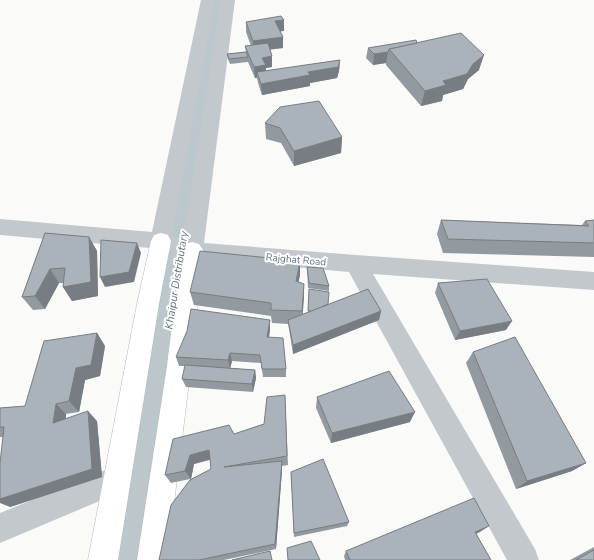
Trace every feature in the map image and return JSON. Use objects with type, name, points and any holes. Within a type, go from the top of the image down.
[{"type":"main road","points":[[103,560],[148,304],[161,241]]},
{"type":"main road","points":[[152,560],[179,366],[192,250]]},
{"type":"street","points":[[161,241],[208,0]]},
{"type":"street","points":[[192,250],[228,0]]},
{"type":"street","name":"Rajghat Road","points":[[0,227],[161,241],[192,250],[356,264],[594,281]]},
{"type":"street","points":[[356,264],[524,560]]},
{"type":"street","points":[[0,528],[118,478]]},
{"type":"building","points":[[281,16],[284,20],[275,21],[283,37],[253,41],[246,22]]},
{"type":"building","points":[[461,33],[484,55],[473,64],[467,74],[443,81],[446,85],[425,91],[389,49]]},
{"type":"building","points":[[416,40],[417,43],[389,49],[388,52],[374,54],[368,48]]},
{"type":"building","points":[[268,43],[272,56],[262,58],[266,65],[254,67],[245,46]]},
{"type":"building","points":[[246,52],[248,57],[229,59],[227,54]]},
{"type":"building","points":[[340,60],[338,67],[308,72],[310,75],[261,84],[257,72]]},
{"type":"building","points":[[319,101],[342,137],[294,151],[280,128],[265,123],[280,107]]},
{"type":"building","points":[[441,220],[589,226],[585,221],[594,220],[594,243],[448,239]]},
{"type":"building","points":[[45,233],[89,237],[91,282],[63,287],[65,268],[50,269],[35,296],[22,297]]},
{"type":"building","points":[[101,240],[137,243],[129,272],[100,277]]},
{"type":"building","points":[[200,251],[300,261],[296,281],[304,284],[302,311],[271,310],[271,303],[190,292]]},
{"type":"building","points":[[307,267],[323,268],[329,286],[309,283]]},
{"type":"building","points":[[487,279],[512,321],[460,331],[438,283]]},
{"type":"building","points":[[309,289],[329,292],[328,304],[313,311],[308,311]]},
{"type":"building","points":[[368,289],[381,311],[293,345],[288,320]]},
{"type":"building","points":[[191,309],[270,320],[267,337],[283,338],[286,369],[262,369],[260,355],[230,353],[228,360],[176,357],[187,331]]},
{"type":"building","points":[[97,333],[91,365],[76,368],[69,401],[56,404],[53,423],[88,411],[92,469],[0,499],[0,463],[4,427],[0,427],[0,408],[25,406],[44,341]]},
{"type":"building","points":[[515,337],[586,463],[527,481],[473,352]]},
{"type":"building","points":[[185,365],[255,370],[252,384],[182,379]]},
{"type":"building","points":[[389,371],[415,412],[332,433],[317,397]]},
{"type":"building","points":[[285,395],[287,456],[224,467],[282,461],[275,544],[199,560],[159,560],[171,505],[190,480],[211,469],[209,450],[190,455],[185,471],[165,475],[173,439],[229,425],[234,434],[264,424],[267,397]]},
{"type":"building","points":[[323,459],[349,522],[294,533],[291,472]]},
{"type":"building","points":[[474,498],[489,526],[475,532],[491,560],[350,560],[346,551]]},
{"type":"building","points":[[311,541],[320,560],[288,560],[287,548]]},
{"type":"building","points":[[594,550],[594,560],[576,560]]},
{"type":"building","points":[[270,551],[272,560],[232,560]]},
{"type":"waterway","name":"Khaipur Distributary","points":[[132,560],[183,221],[219,0]]}]
